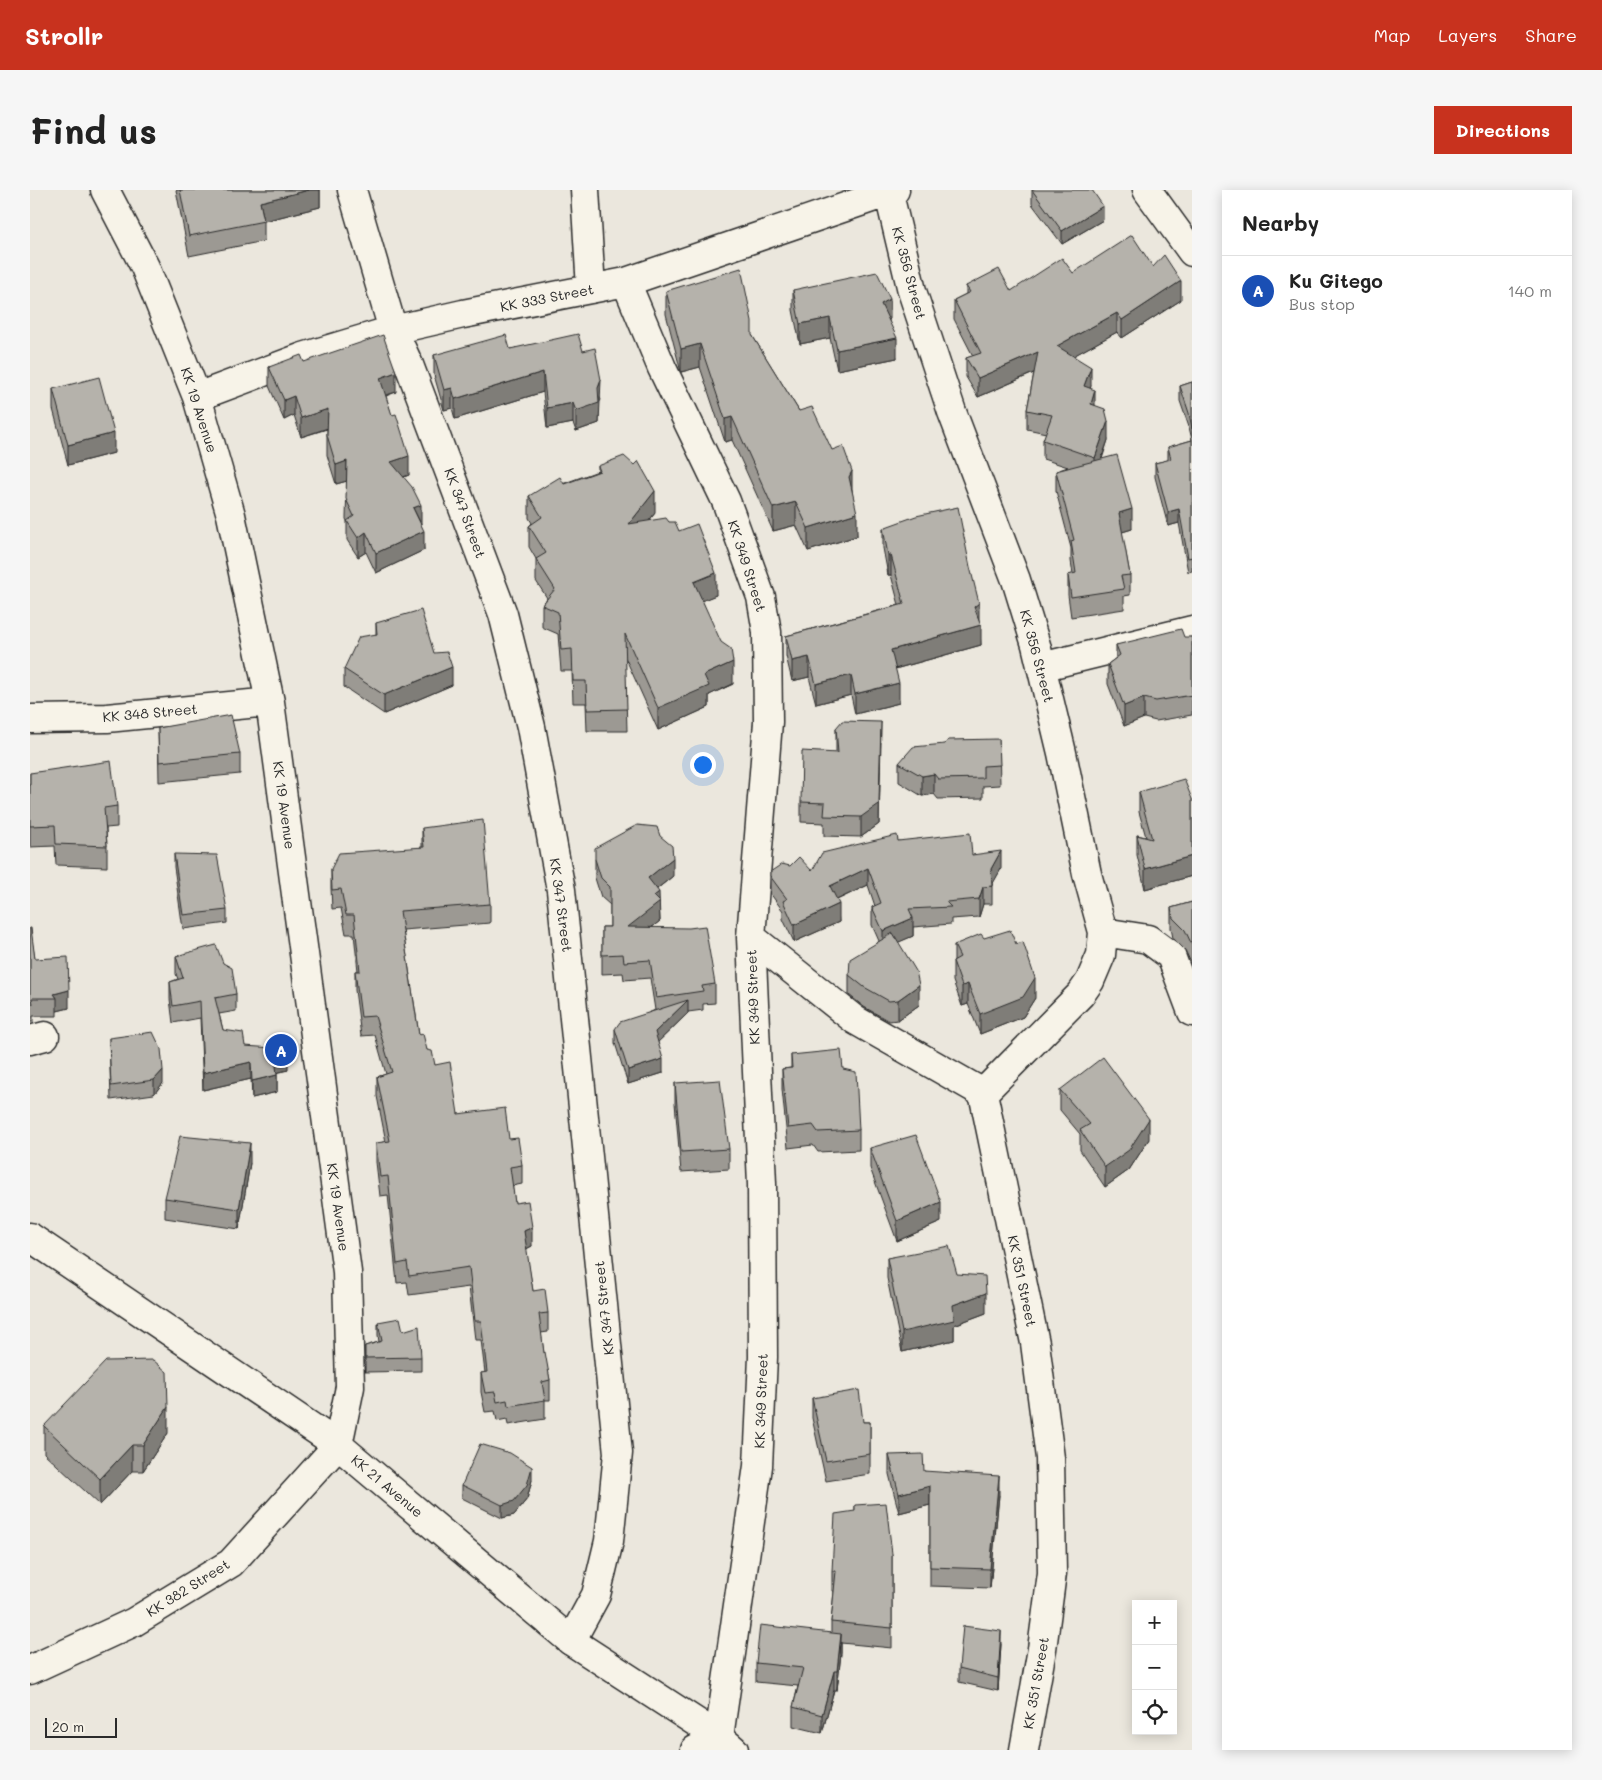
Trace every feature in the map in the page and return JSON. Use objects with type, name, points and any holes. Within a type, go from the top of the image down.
[{"type":"street","name":"KK 19 Avenue","points":[[105,190],[145,267],[197,397],[231,514],[270,702],[346,1272],[350,1387],[338,1444]]},
{"type":"street","name":"KK 347 Street","points":[[352,190],[393,330],[409,364],[503,614],[531,727],[561,890],[618,1452],[610,1541],[596,1595],[571,1641]]},
{"type":"street","points":[[585,190],[591,289]]},
{"type":"street","points":[[1148,190],[1192,252]]},
{"type":"street","name":"KK 333 Street","points":[[197,397],[303,357],[393,330],[463,314],[626,282],[890,191]]},
{"type":"street","name":"KK 356 Street","points":[[890,191],[912,291],[952,412],[1016,580],[1041,667],[1062,754],[1086,874],[1103,932],[1101,955],[1090,981],[1081,994],[983,1093]]},
{"type":"street","name":"KK 349 Street","points":[[626,282],[662,368],[726,501],[761,597],[767,632],[768,722],[751,937],[762,1184],[763,1357],[758,1466],[727,1744]]},
{"type":"street","points":[[1041,667],[1192,630]]},
{"type":"street","name":"KK 348 Street","points":[[30,719],[107,718],[270,702]]},
{"type":"street","points":[[1103,932],[1148,939],[1172,956],[1192,1012]]},
{"type":"street","points":[[751,937],[855,1020],[983,1093]]},
{"type":"street","name":"KK 351 Street","points":[[983,1093],[1035,1343],[1050,1458],[1052,1573],[1042,1649],[1024,1750]]},
{"type":"street","name":"KK 21 Avenue","points":[[30,1237],[338,1444],[571,1641],[727,1744]]},
{"type":"street","name":"KK 382 Street","points":[[30,1670],[134,1622],[231,1563],[338,1444]]},
{"type":"street","points":[[695,1750],[727,1744]]},
{"type":"building","points":[[180,190],[309,190],[260,202],[264,221],[189,236]]},
{"type":"building","points":[[1032,190],[1092,190],[1103,206],[1062,231]]},
{"type":"building","points":[[1132,235],[1153,267],[1164,255],[1181,281],[1122,320],[1117,313],[1057,346],[1091,367],[1084,386],[1095,390],[1091,404],[1105,409],[1108,421],[1095,458],[1043,440],[1052,415],[1027,410],[1038,352],[978,378],[966,358],[981,353],[954,300],[970,292],[966,286],[999,269],[1011,291],[1062,258],[1073,273]]},
{"type":"building","points":[[741,268],[752,321],[752,335],[799,411],[812,407],[832,450],[843,446],[852,471],[849,477],[857,513],[808,528],[796,502],[773,508],[732,417],[725,419],[700,344],[681,349],[666,291]]},
{"type":"building","points":[[877,272],[890,299],[881,304],[897,338],[837,350],[830,318],[800,324],[793,290]]},
{"type":"building","points":[[578,334],[583,351],[595,348],[601,380],[598,388],[599,403],[576,411],[573,403],[547,408],[543,372],[455,399],[452,388],[444,390],[434,355],[506,335],[510,349]]},
{"type":"building","points":[[383,335],[396,372],[380,378],[392,415],[396,414],[409,456],[391,462],[412,487],[421,505],[413,508],[424,531],[376,553],[366,532],[358,538],[347,521],[354,516],[346,499],[347,461],[336,465],[327,435],[328,409],[301,418],[294,396],[284,400],[269,367],[301,355],[304,362]]},
{"type":"building","points":[[99,377],[114,433],[68,445],[53,389]]},
{"type":"building","points":[[1192,382],[1192,429],[1180,386]]},
{"type":"building","points":[[1192,440],[1192,557],[1188,558],[1179,509],[1168,512],[1155,463],[1171,459],[1168,447]]},
{"type":"building","points":[[1117,455],[1132,509],[1119,513],[1130,575],[1121,576],[1124,589],[1071,597],[1068,575],[1076,573],[1071,541],[1074,540],[1056,471]]},
{"type":"building","points":[[624,456],[634,465],[638,461],[655,491],[629,524],[666,518],[669,522],[675,522],[679,531],[697,524],[716,573],[694,582],[721,642],[731,649],[733,662],[704,675],[709,686],[658,708],[625,634],[627,709],[587,710],[586,681],[573,681],[572,649],[561,650],[558,612],[542,605],[555,589],[536,559],[546,553],[529,526],[542,517],[529,496],[560,477],[564,484],[600,471],[598,466]]},
{"type":"building","points":[[958,507],[979,603],[974,607],[981,625],[891,650],[899,683],[855,694],[851,675],[816,684],[809,657],[792,661],[786,636],[904,604],[891,555],[888,555],[883,528],[916,516]]},
{"type":"building","points":[[421,610],[434,653],[447,652],[452,667],[384,695],[344,669],[359,637],[377,634],[376,623]]},
{"type":"building","points":[[1181,629],[1184,637],[1192,637],[1192,695],[1156,701],[1144,698],[1124,706],[1108,664],[1120,655],[1116,645]]},
{"type":"building","points":[[231,715],[240,754],[159,762],[158,728]]},
{"type":"building","points":[[842,721],[881,722],[879,804],[861,817],[824,816],[825,803],[801,802],[802,751],[838,753],[836,728]]},
{"type":"building","points":[[999,739],[1000,765],[983,766],[983,778],[938,779],[934,774],[922,776],[899,763],[913,747],[945,744],[948,740]]},
{"type":"building","points":[[111,761],[117,806],[104,808],[107,846],[56,844],[55,825],[30,826],[30,773]]},
{"type":"building","points":[[1184,779],[1192,799],[1192,856],[1145,869],[1137,835],[1152,839],[1139,792]]},
{"type":"building","points":[[483,820],[490,904],[400,911],[419,1035],[423,1034],[427,1050],[432,1051],[435,1065],[450,1062],[458,1114],[505,1108],[509,1139],[518,1138],[522,1165],[510,1167],[515,1203],[528,1201],[532,1227],[524,1231],[533,1291],[545,1289],[548,1313],[539,1314],[550,1380],[542,1382],[545,1400],[508,1406],[507,1400],[497,1402],[495,1392],[485,1393],[481,1373],[487,1372],[481,1321],[475,1321],[469,1267],[409,1276],[407,1262],[397,1264],[388,1176],[380,1177],[376,1143],[390,1141],[377,1077],[392,1072],[375,1016],[361,1017],[355,971],[360,971],[354,915],[346,915],[341,889],[332,890],[331,869],[339,853],[424,847],[422,828]]},
{"type":"building","points":[[637,825],[657,827],[660,836],[672,846],[673,858],[648,878],[659,892],[654,896],[660,902],[628,927],[689,928],[705,926],[715,984],[702,986],[703,991],[656,998],[650,960],[624,962],[623,954],[602,955],[602,927],[610,927],[610,887],[601,878],[595,859],[595,848]]},
{"type":"building","points":[[970,833],[972,855],[1001,851],[991,869],[992,886],[983,887],[979,899],[946,902],[951,907],[909,909],[913,918],[883,931],[872,907],[881,903],[868,868],[830,886],[839,904],[794,925],[783,901],[787,899],[770,876],[770,872],[782,864],[790,866],[799,857],[812,871],[822,853],[897,835],[898,841]]},
{"type":"building","points":[[174,854],[217,855],[227,910],[183,915]]},
{"type":"building","points":[[1192,902],[1192,945],[1185,930],[1173,918],[1171,908]]},
{"type":"building","points":[[30,928],[35,959],[68,957],[69,990],[54,994],[57,998],[32,998],[33,1004],[30,1004]]},
{"type":"building","points":[[1010,930],[1016,944],[1023,942],[1035,978],[1023,997],[980,1014],[968,984],[962,986],[953,961],[960,957],[954,945],[981,934],[984,938]]},
{"type":"building","points":[[893,933],[916,971],[919,985],[898,1000],[889,1001],[864,987],[849,975],[850,959]]},
{"type":"building","points":[[216,945],[223,963],[232,968],[236,994],[215,998],[223,1030],[243,1033],[245,1046],[287,1049],[288,1053],[275,1056],[277,1075],[252,1081],[251,1062],[203,1073],[200,1001],[173,1006],[170,982],[183,978],[176,956]]},
{"type":"building","points":[[688,1000],[655,1032],[663,1059],[628,1070],[615,1029],[620,1022]]},
{"type":"building","points":[[153,1032],[161,1049],[163,1070],[154,1080],[111,1086],[109,1038]]},
{"type":"building","points":[[841,1050],[843,1069],[856,1072],[859,1130],[818,1132],[813,1125],[788,1128],[782,1069],[792,1068],[791,1055]]},
{"type":"building","points":[[1103,1057],[1149,1119],[1129,1150],[1105,1167],[1080,1130],[1090,1124],[1060,1090]]},
{"type":"building","points":[[720,1080],[729,1149],[681,1152],[675,1083]]},
{"type":"building","points":[[916,1135],[941,1202],[897,1221],[870,1148]]},
{"type":"building","points":[[180,1136],[250,1143],[239,1209],[165,1198]]},
{"type":"building","points":[[949,1246],[957,1274],[985,1276],[986,1293],[953,1305],[954,1320],[902,1332],[887,1258]]},
{"type":"building","points":[[400,1318],[403,1331],[419,1326],[421,1357],[365,1358],[365,1346],[382,1341],[378,1322]]},
{"type":"building","points":[[153,1360],[167,1372],[168,1407],[143,1445],[132,1445],[100,1479],[44,1426],[106,1361]]},
{"type":"building","points":[[859,1390],[863,1422],[870,1422],[870,1454],[826,1461],[812,1398]]},
{"type":"building","points":[[480,1444],[510,1453],[532,1467],[527,1485],[514,1501],[502,1505],[462,1485]]},
{"type":"building","points":[[923,1454],[924,1471],[999,1476],[990,1569],[930,1567],[930,1486],[899,1494],[889,1455]]},
{"type":"building","points":[[886,1503],[892,1554],[892,1628],[831,1622],[836,1571],[832,1571],[835,1514],[855,1511],[855,1505]]},
{"type":"building","points":[[760,1625],[841,1634],[837,1671],[834,1671],[822,1715],[793,1707],[803,1668],[756,1663]]},
{"type":"building","points":[[963,1626],[1001,1631],[998,1678],[959,1668]]},
{"type":"place","name":"Ku Gitego","points":[[281,1050]]}]
